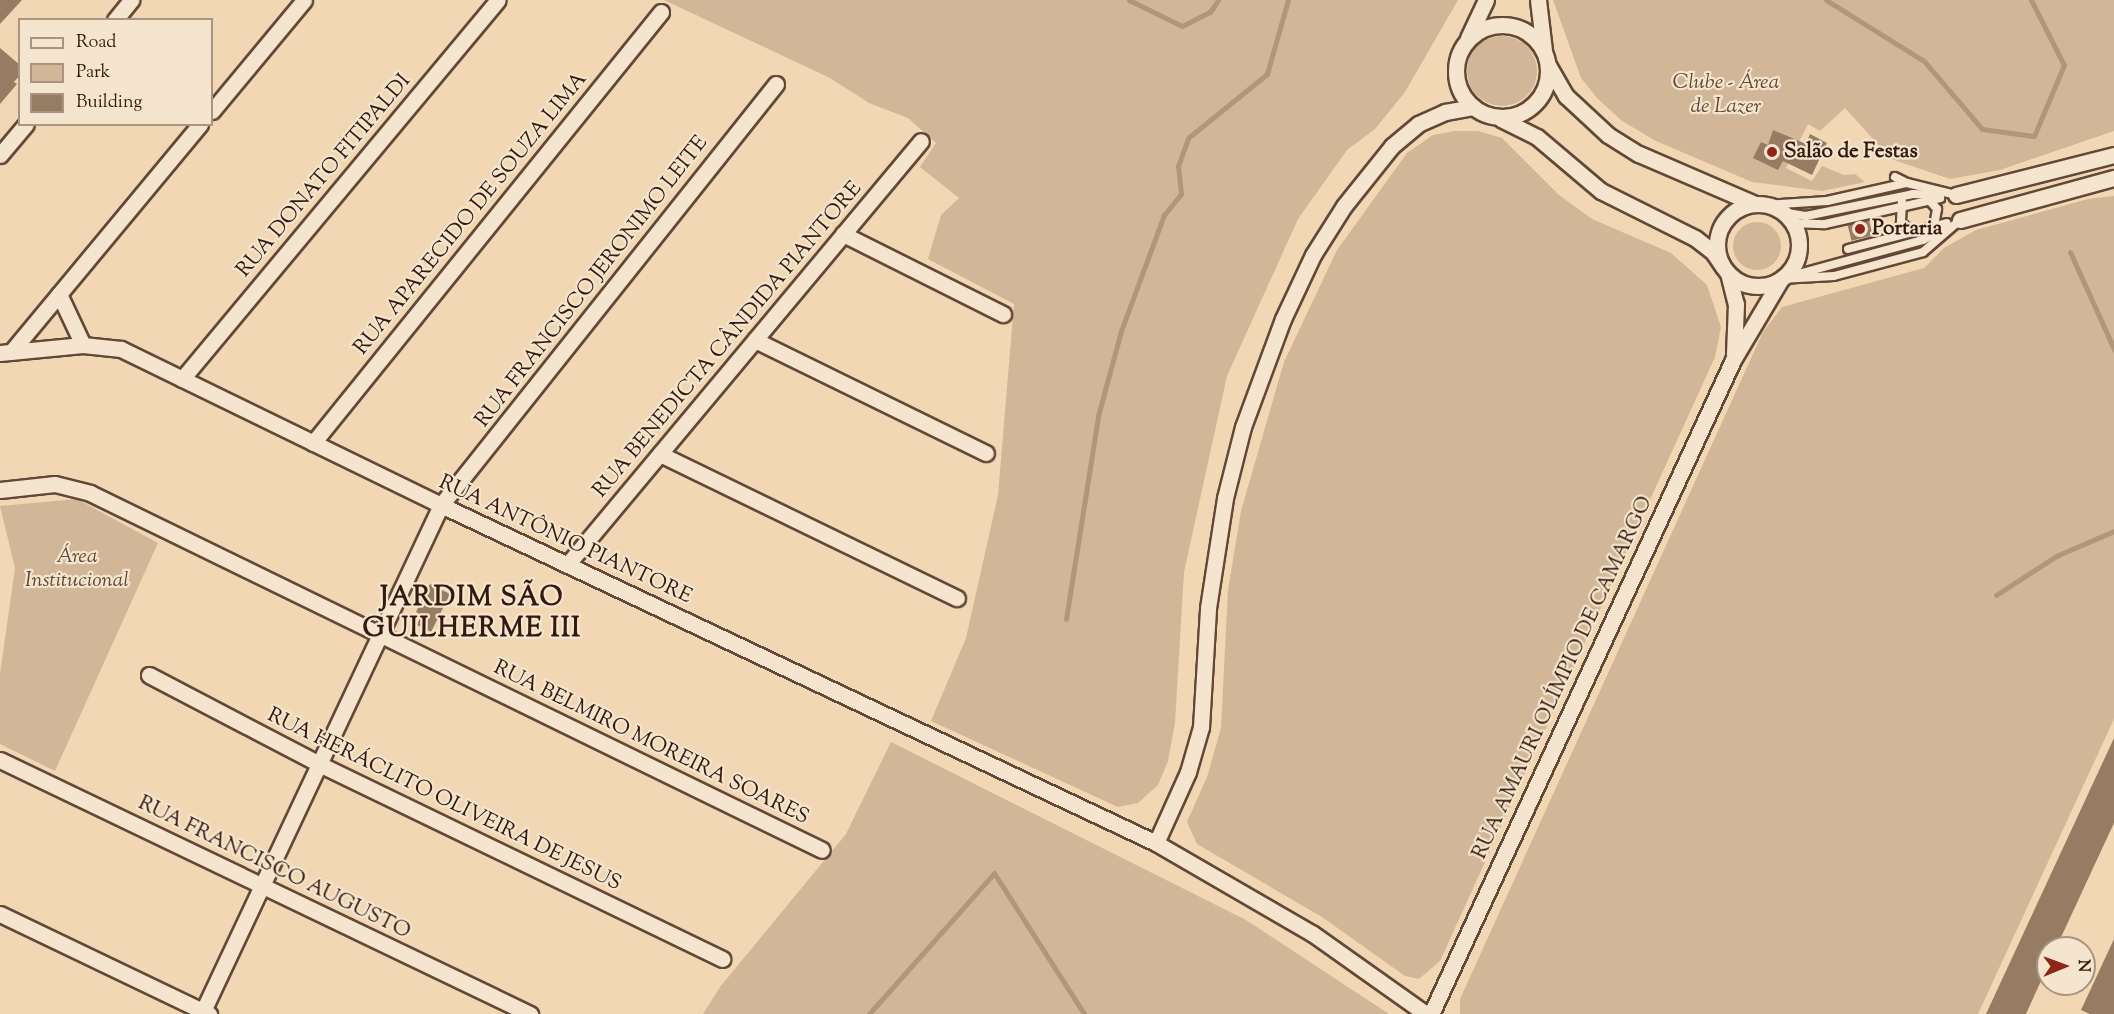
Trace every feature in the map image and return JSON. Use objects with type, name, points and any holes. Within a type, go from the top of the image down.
[{"type":"street","points":[[116,18],[131,0]]},
{"type":"street","points":[[213,110],[304,0]]},
{"type":"street","name":"RUA DONATO FITIPALDI","points":[[182,379],[498,0]]},
{"type":"street","points":[[1465,44],[1488,28],[1508,26],[1527,32],[1566,96],[1608,135],[1640,154],[1786,217],[1798,251],[1791,268],[1781,279],[1767,285],[1749,286],[1725,270],[1713,252],[1695,238],[1600,191],[1537,137],[1473,108],[1462,94],[1456,78],[1458,60],[1465,44],[1486,0]]},
{"type":"street","points":[[1495,117],[1514,116],[1537,101],[1546,84],[1546,60],[1538,0]]},
{"type":"street","name":"RUA APARECIDO DE SOUZA LIMA","points":[[313,443],[661,12]]},
{"type":"street","name":"RUA FRANCISCO JERONIMO LEITE","points":[[206,1013],[262,886],[441,505],[776,84]]},
{"type":"street","points":[[1156,843],[1188,772],[1200,727],[1208,608],[1226,498],[1243,427],[1283,319],[1326,235],[1392,146],[1418,124],[1445,112],[1473,108]]},
{"type":"street","points":[[0,155],[24,126]]},
{"type":"street","points":[[6,352],[59,294],[198,126]]},
{"type":"street","name":"RUA BENEDICTA CÂNDIDA PIANTORE","points":[[567,565],[921,141]]},
{"type":"street","points":[[1956,195],[2114,155]]},
{"type":"street","points":[[1960,220],[2114,178]]},
{"type":"street","points":[[1725,270],[1717,243],[1722,224],[1737,210],[1760,205]]},
{"type":"street","points":[[843,234],[1003,314]]},
{"type":"street","name":"RUA AMAURI OLÍMPIO DE CAMARGO","points":[[1725,270],[1736,303],[1733,360]]},
{"type":"street","name":"RUA AMAURI OLÍMPIO DE CAMARGO","points":[[1431,1014],[1733,360],[1781,279]]},
{"type":"street","points":[[59,294],[83,345]]},
{"type":"street","points":[[754,340],[986,453]]},
{"type":"street","name":"RUA ANTÔNIO PIANTORE","points":[[6,352],[83,345],[121,349],[441,505],[1156,843],[1312,934],[1426,1014]]},
{"type":"street","points":[[660,454],[957,598]]},
{"type":"street","name":"RUA BELMIRO MOREIRA SOARES","points":[[0,490],[54,484],[90,493],[822,850]]},
{"type":"street","name":"RUA HERÁCLITO OLIVEIRA DE JESUS","points":[[149,675],[319,764],[722,959]]},
{"type":"street","name":"RUA FRANCISCO AUGUSTO","points":[[0,760],[531,1014]]},
{"type":"street","points":[[0,914],[206,1013]]},
{"type":"lane","points":[[1760,205],[1827,201],[1907,183],[1956,195]]},
{"type":"lane","points":[[1898,186],[1902,201],[1901,223],[1913,232]]},
{"type":"lane","points":[[1786,217],[1825,224],[1902,201],[1929,200],[1956,195]]},
{"type":"lane","points":[[1786,217],[1828,214],[1902,201],[1956,195]]},
{"type":"lane","points":[[1929,200],[1937,209],[1934,226]]},
{"type":"lane","points":[[1848,249],[1960,220]]},
{"type":"lane","points":[[1781,279],[1834,276],[1923,252],[1960,220]]},
{"type":"lane","points":[[1781,279],[1923,240],[1960,220]]},
{"type":"green space","points":[[664,0],[1458,0],[1405,92],[1375,129],[1347,150],[1298,219],[1227,376],[1184,572],[1175,723],[1168,761],[1158,785],[1138,803],[1118,807],[931,721],[966,638],[998,495],[1014,304],[928,259],[941,215],[959,198],[920,167],[936,143],[908,118],[869,103],[830,78]]},
{"type":"green space","name":"Clube - Área de Lazer","points":[[1553,0],[2114,0],[2114,131],[2000,170],[1950,179],[1891,159],[1845,108],[1820,131],[1808,124],[1786,168],[1812,181],[1822,166],[1844,175],[1855,174],[1865,182],[1822,191],[1752,182],[1656,141],[1622,121],[1597,98],[1581,78]]},
{"type":"green space","points":[[1502,36],[1515,39],[1527,46],[1534,58],[1537,71],[1534,84],[1527,96],[1515,103],[1502,106],[1489,103],[1477,96],[1470,84],[1467,71],[1470,58],[1477,46],[1489,39]]},
{"type":"green space","points":[[1455,131],[1478,131],[1502,138],[1559,195],[1592,219],[1671,253],[1707,285],[1721,327],[1715,357],[1440,961],[1419,979],[1405,976],[1322,917],[1197,844],[1187,822],[1207,777],[1221,728],[1228,590],[1241,511],[1284,362],[1337,250],[1407,153],[1433,135]]},
{"type":"green space","points":[[2114,196],[2114,719],[1978,1014],[1460,1014],[1460,999],[1763,332],[1782,307],[1924,268],[1944,248],[1976,230],[2088,199]]},
{"type":"green space","points":[[1752,222],[1762,222],[1774,229],[1781,241],[1781,251],[1774,263],[1762,270],[1752,270],[1737,259],[1733,251],[1733,241],[1744,226]]},
{"type":"green space","name":"Área Institucional","points":[[77,499],[158,543],[55,771],[0,744],[0,674],[15,568],[0,506]]},
{"type":"green space","points":[[891,742],[1246,920],[1389,1014],[703,1014],[720,987],[846,834]]},
{"type":"building","points":[[0,0],[22,0],[0,24]]},
{"type":"building","points":[[0,48],[18,63],[18,77],[14,82],[17,84],[0,104]]},
{"type":"building","points":[[1773,130],[1806,144],[1810,134],[1827,143],[1812,175],[1783,161],[1778,170],[1753,158],[1761,142],[1768,145]]},
{"type":"building","name":"Portaria","points":[[1869,220],[1873,236],[1852,241],[1848,225]]},
{"type":"building","points":[[430,584],[450,594],[431,632],[417,625],[421,615],[416,612]]},
{"type":"building","points":[[2114,738],[2114,823],[2062,936],[2036,936],[2036,992],[2026,1014],[1986,1014]]},
{"type":"building","points":[[2114,939],[2114,1014],[2090,1014],[2081,1010],[2088,996],[2096,996],[2096,978]]},
{"type":"waterway","points":[[1129,0],[1182,26],[1210,12],[1218,0]]},
{"type":"waterway","points":[[1066,619],[1098,416],[1121,331],[1164,215],[1181,194],[1178,166],[1188,138],[1267,74],[1288,0]]},
{"type":"waterway","points":[[1826,0],[1924,61],[1982,129],[2034,136],[2064,65],[2031,0]]},
{"type":"waterway","points":[[2070,252],[2114,349]]},
{"type":"waterway","points":[[1996,595],[2056,556],[2114,531]]},
{"type":"waterway","points":[[869,1014],[994,873],[1084,1014]]},
{"type":"place","name":"Salão de Festas","points":[[1772,152]]},
{"type":"place","name":"Portaria","points":[[1860,229]]},
{"type":"district","name":"JARDIM SÃO GUILHERME III","points":[[472,614]]}]
